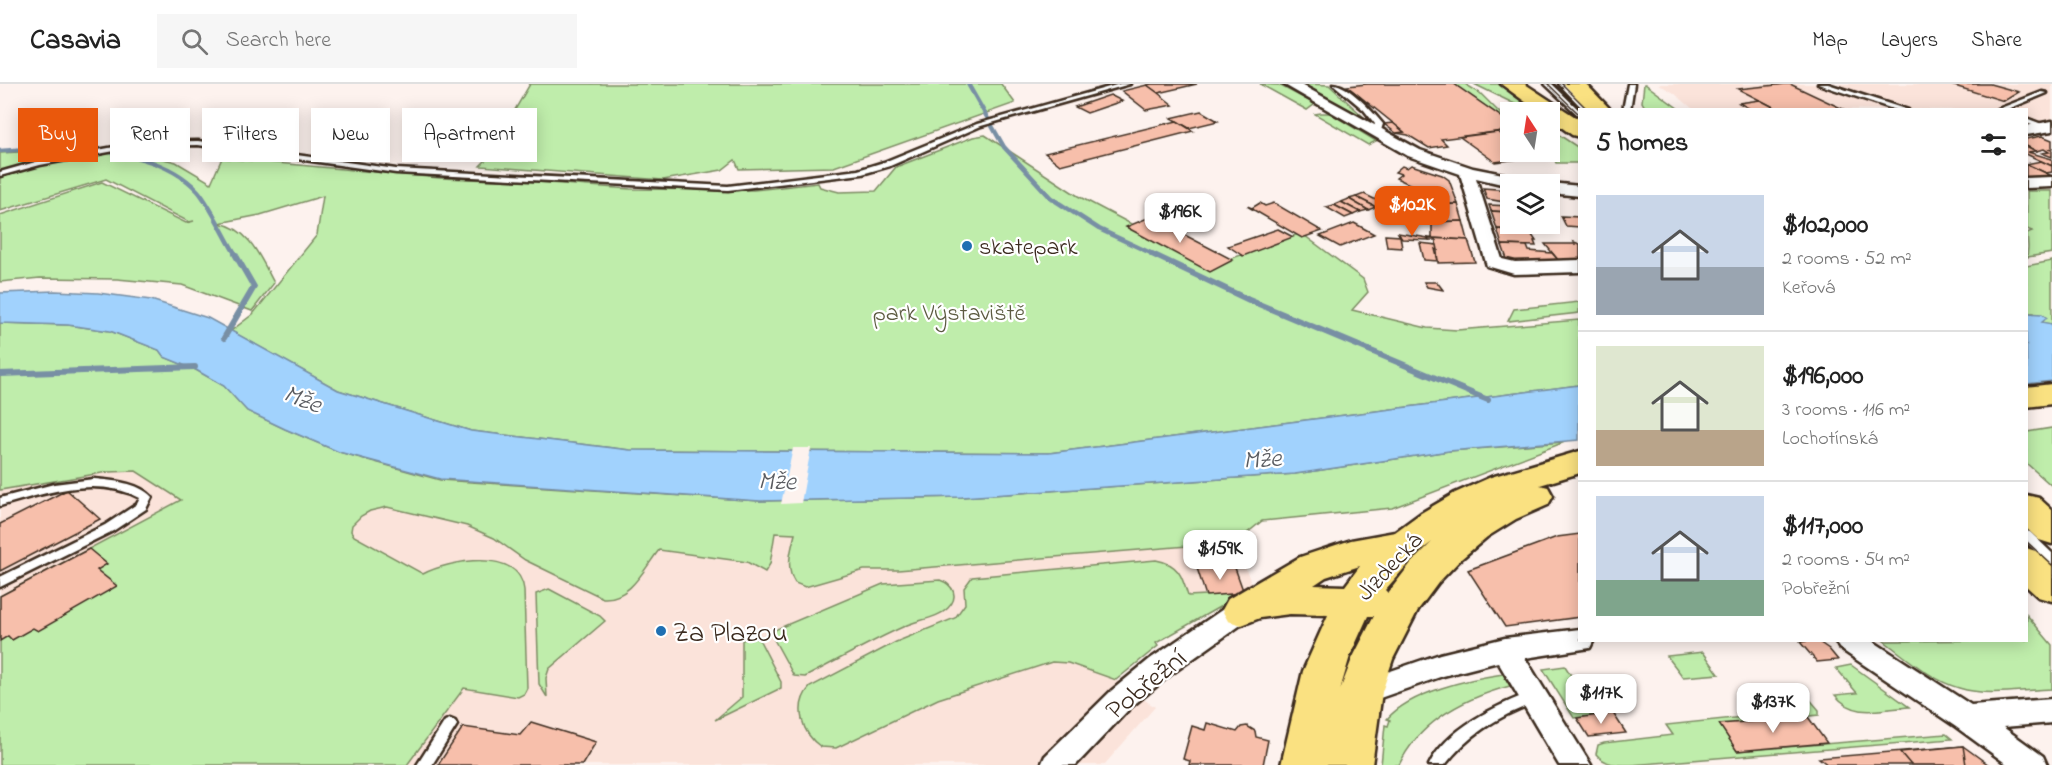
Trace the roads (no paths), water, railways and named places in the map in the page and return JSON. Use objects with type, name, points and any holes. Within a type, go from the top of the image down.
[{"type":"main road","points":[[1511,84],[1578,129]]},
{"type":"main road","points":[[1537,84],[1578,123]]},
{"type":"main road","points":[[1575,84],[1599,108]]},
{"type":"main road","points":[[1599,84],[1614,108]]},
{"type":"main road","points":[[2028,397],[2052,394]]},
{"type":"main road","points":[[2028,415],[2052,412]]},
{"type":"main road","name":"Jízdecká","points":[[1304,765],[1319,689],[1334,642],[1356,600],[1402,544],[1441,516],[1472,499],[1543,471],[1578,462]]},
{"type":"main road","name":"Jízdecká","points":[[1349,765],[1360,693],[1373,656],[1400,603],[1440,555],[1473,528],[1517,503],[1578,484]]},
{"type":"main road","points":[[2028,509],[2052,531]]},
{"type":"main road","points":[[1242,610],[1313,567],[1351,554],[1402,544]]},
{"type":"main road","points":[[2028,564],[2052,587]]},
{"type":"main road","points":[[1242,610],[1290,598],[1400,603]]},
{"type":"main road","points":[[1242,610],[1273,609],[1297,612],[1310,617],[1334,642]]},
{"type":"street","points":[[1290,84],[1376,134],[1414,153],[1469,172],[1500,178]]},
{"type":"street","points":[[2028,131],[2049,127]]},
{"type":"street","points":[[1469,172],[1468,178],[1494,262],[1514,268],[1578,266]]},
{"type":"street","points":[[2028,183],[2052,182]]},
{"type":"street","points":[[1560,189],[1578,190]]},
{"type":"street","name":"Pobřežní","points":[[1056,765],[1108,711],[1152,673],[1242,610]]},
{"type":"street","points":[[1360,693],[1440,664],[1505,649],[1578,640]]},
{"type":"street","points":[[1852,642],[1967,718],[2032,765]]},
{"type":"street","points":[[1505,649],[1576,765]]},
{"type":"street","points":[[1967,718],[2052,711]]},
{"type":"lane","points":[[0,174],[39,163],[141,144],[198,143],[396,171],[728,188],[859,172],[887,164],[979,125],[1127,84]]},
{"type":"lane","points":[[1336,84],[1373,116],[1379,124],[1376,134]]},
{"type":"lane","points":[[1548,84],[1578,113]]},
{"type":"lane","points":[[1562,84],[1586,108]]},
{"type":"lane","points":[[1626,108],[1631,84]]},
{"type":"lane","points":[[1821,84],[1899,108]]},
{"type":"lane","points":[[2004,108],[2044,93]]},
{"type":"lane","points":[[2028,121],[2049,127]]},
{"type":"lane","points":[[0,502],[75,484],[110,484],[132,487],[146,497],[142,506],[109,528],[0,582]]},
{"type":"lane","points":[[2028,537],[2052,560]]},
{"type":"lane","points":[[1436,765],[1446,752],[1480,722],[1519,702],[1535,698]]},
{"type":"lane","points":[[424,765],[450,725]]},
{"type":"water","name":"Mže","points":[[55,291],[98,293],[151,300],[208,318],[338,390],[471,431],[630,450],[1049,453],[1578,385],[1578,440],[1449,451],[1295,474],[962,497],[760,501],[440,479],[339,452],[285,429],[247,411],[224,386],[196,370],[164,357],[159,350],[110,331],[68,325],[0,323],[0,293]]},
{"type":"water","points":[[2028,313],[2042,314],[2047,318],[2042,322],[2052,324],[2052,381],[2028,384]]},
{"type":"waterway","points":[[968,84],[1004,147],[1051,198],[1099,229],[1155,255]]},
{"type":"waterway","points":[[0,151],[24,149],[105,151],[157,164],[180,176],[198,191],[236,255]]},
{"type":"waterway","points":[[224,338],[254,287],[235,254]]},
{"type":"waterway","points":[[1152,254],[1249,300],[1488,400]]},
{"type":"waterway","points":[[0,374],[195,367]]},
{"type":"tram line","points":[[1548,84],[1578,113]]},
{"type":"tram line","points":[[1562,84],[1586,108]]},
{"type":"tram line","points":[[2028,543],[2052,565]]},
{"type":"place","name":"skatepark","points":[[967,246]]},
{"type":"place","name":"Za Plazou","points":[[661,631]]},
{"type":"park label","name":"park Výstaviště","points":[[949,312]]}]
